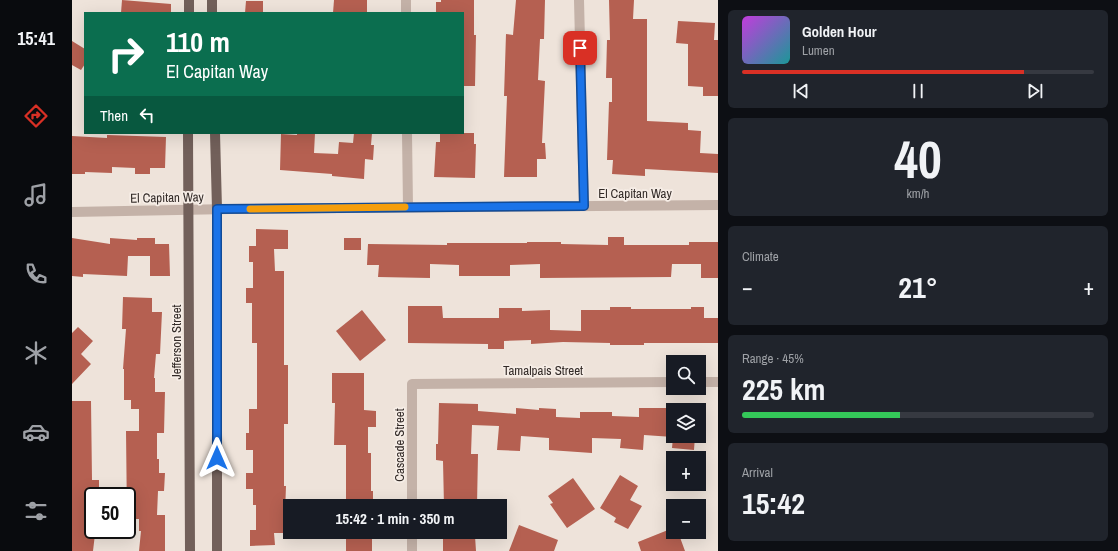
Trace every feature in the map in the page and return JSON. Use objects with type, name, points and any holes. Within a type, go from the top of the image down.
[{"type":"main road","points":[[189,0],[189,12]]},
{"type":"main road","points":[[212,0],[212,12]]},
{"type":"main road","name":"Jefferson Street","points":[[188,134],[190,551]]},
{"type":"main road","points":[[215,134],[217,209],[217,551]]},
{"type":"street","points":[[406,0],[406,12]]},
{"type":"street","points":[[579,0],[584,206]]},
{"type":"street","points":[[407,134],[408,207]]},
{"type":"street","name":"El Capitan Way","points":[[72,212],[217,209],[718,205]]},
{"type":"street","name":"Tamalpais Street","points":[[412,384],[666,382]]},
{"type":"street","points":[[706,382],[718,382]]},
{"type":"street","name":"Cascade Street","points":[[412,384],[412,499]]},
{"type":"street","points":[[412,539],[412,551]]},
{"type":"building","points":[[122,0],[171,4],[171,12],[121,12]]},
{"type":"building","points":[[334,0],[367,0],[367,12],[333,12]]},
{"type":"building","points":[[441,0],[474,0],[474,35],[476,35],[475,86],[464,86],[464,12],[436,12],[436,2],[441,2]]},
{"type":"building","points":[[516,0],[545,0],[544,39],[540,39],[538,80],[545,81],[542,143],[545,143],[546,159],[537,159],[537,177],[504,177],[507,96],[504,96],[506,34],[513,35]]},
{"type":"building","points":[[609,0],[634,0],[633,19],[647,19],[647,121],[688,123],[688,130],[701,131],[700,153],[718,154],[718,173],[645,169],[645,176],[612,174],[613,160],[607,160],[609,102],[612,102],[612,78],[606,78],[607,40],[610,40]]},
{"type":"building","points":[[246,1],[263,1],[263,12],[245,12]]},
{"type":"building","points":[[678,21],[715,23],[714,40],[718,40],[718,96],[703,96],[703,87],[688,86],[688,44],[676,43]]},
{"type":"building","points":[[72,41],[84,48],[84,66],[81,70],[72,65]]},
{"type":"building","points":[[474,133],[474,144],[476,144],[475,178],[434,177],[436,142],[440,142],[440,134]]},
{"type":"building","points":[[281,134],[315,134],[314,153],[338,154],[339,142],[353,143],[354,134],[372,134],[371,145],[374,145],[373,160],[365,159],[364,179],[332,176],[332,174],[280,170]]},
{"type":"building","points":[[107,135],[166,137],[165,168],[150,168],[150,174],[135,174],[135,168],[112,167],[112,173],[85,172],[85,174],[72,174],[72,136],[107,138]]},
{"type":"building","points":[[256,229],[288,230],[288,249],[274,249],[275,271],[284,271],[284,365],[288,365],[288,424],[284,424],[284,486],[286,486],[286,499],[283,499],[283,533],[274,533],[275,545],[250,546],[250,530],[256,530],[256,505],[253,505],[253,489],[246,489],[246,473],[253,473],[253,450],[246,450],[246,433],[249,433],[249,409],[257,409],[257,343],[252,343],[252,303],[246,303],[246,288],[253,288],[253,262],[249,262],[249,246],[256,246]]},
{"type":"building","points":[[608,237],[624,237],[624,245],[689,245],[689,242],[718,242],[718,278],[701,278],[701,264],[672,264],[671,277],[540,278],[540,264],[510,265],[510,276],[459,276],[459,265],[430,264],[430,278],[378,277],[379,265],[367,265],[368,244],[447,245],[447,243],[561,242],[561,244],[608,245]]},
{"type":"building","points":[[72,238],[110,244],[110,238],[137,240],[137,238],[155,238],[155,244],[169,244],[170,276],[150,276],[150,256],[128,256],[127,276],[83,274],[83,277],[72,276]]},
{"type":"building","points":[[344,238],[361,238],[361,250],[344,250]]},
{"type":"building","points":[[123,297],[152,298],[152,312],[162,312],[160,354],[156,354],[154,378],[155,392],[165,392],[164,433],[157,433],[157,459],[159,459],[159,473],[165,473],[164,491],[158,491],[157,515],[165,515],[165,551],[139,551],[141,531],[139,531],[139,519],[136,519],[136,487],[127,487],[126,431],[139,431],[139,409],[131,409],[131,400],[124,400],[123,369],[126,329],[122,329]]},
{"type":"building","points":[[408,306],[442,306],[443,318],[499,318],[499,308],[522,308],[522,311],[550,310],[550,330],[581,331],[581,310],[610,310],[610,307],[631,307],[631,309],[691,309],[691,307],[704,307],[704,318],[718,318],[718,343],[644,343],[644,345],[610,345],[610,343],[563,342],[531,344],[531,340],[504,341],[504,349],[488,349],[488,344],[408,343]]},
{"type":"building","points":[[362,310],[386,340],[360,361],[336,331]]},
{"type":"building","points":[[78,327],[93,341],[81,354],[91,364],[72,384],[72,333]]},
{"type":"building","points":[[332,373],[364,373],[364,410],[376,411],[376,427],[368,427],[368,453],[371,453],[371,491],[373,491],[373,499],[346,499],[346,445],[334,445],[335,403],[332,403]]},
{"type":"building","points":[[72,401],[91,401],[92,480],[99,480],[99,487],[84,487],[84,539],[94,539],[93,551],[72,551]]},
{"type":"building","points":[[439,403],[478,404],[478,411],[516,414],[516,408],[539,410],[539,408],[556,409],[556,417],[580,418],[580,412],[612,412],[612,416],[639,417],[639,408],[666,408],[666,437],[644,435],[643,450],[620,448],[621,439],[592,438],[592,453],[549,450],[549,438],[521,436],[520,451],[497,450],[499,426],[472,425],[471,454],[478,454],[477,499],[444,499],[443,461],[436,460],[436,444],[438,444]]},
{"type":"building","points":[[672,443],[694,443],[694,450],[672,448]]},
{"type":"building","points":[[620,475],[638,486],[630,500],[642,506],[628,529],[614,522],[616,518],[600,508]]},
{"type":"building","points":[[573,478],[595,509],[567,528],[550,504],[553,503],[548,496]]},
{"type":"building","points":[[519,525],[558,540],[554,551],[509,551]]},
{"type":"building","points":[[666,531],[666,539],[681,539],[685,551],[641,551],[638,542]]},
{"type":"building","points":[[346,539],[372,539],[372,551],[346,551]]},
{"type":"building","points":[[443,539],[475,539],[476,551],[443,551]]},
{"type":"slow traffic","points":[[250,209],[405,207]]},
{"type":"route","points":[[217,458],[217,209],[584,206],[580,48]]}]
